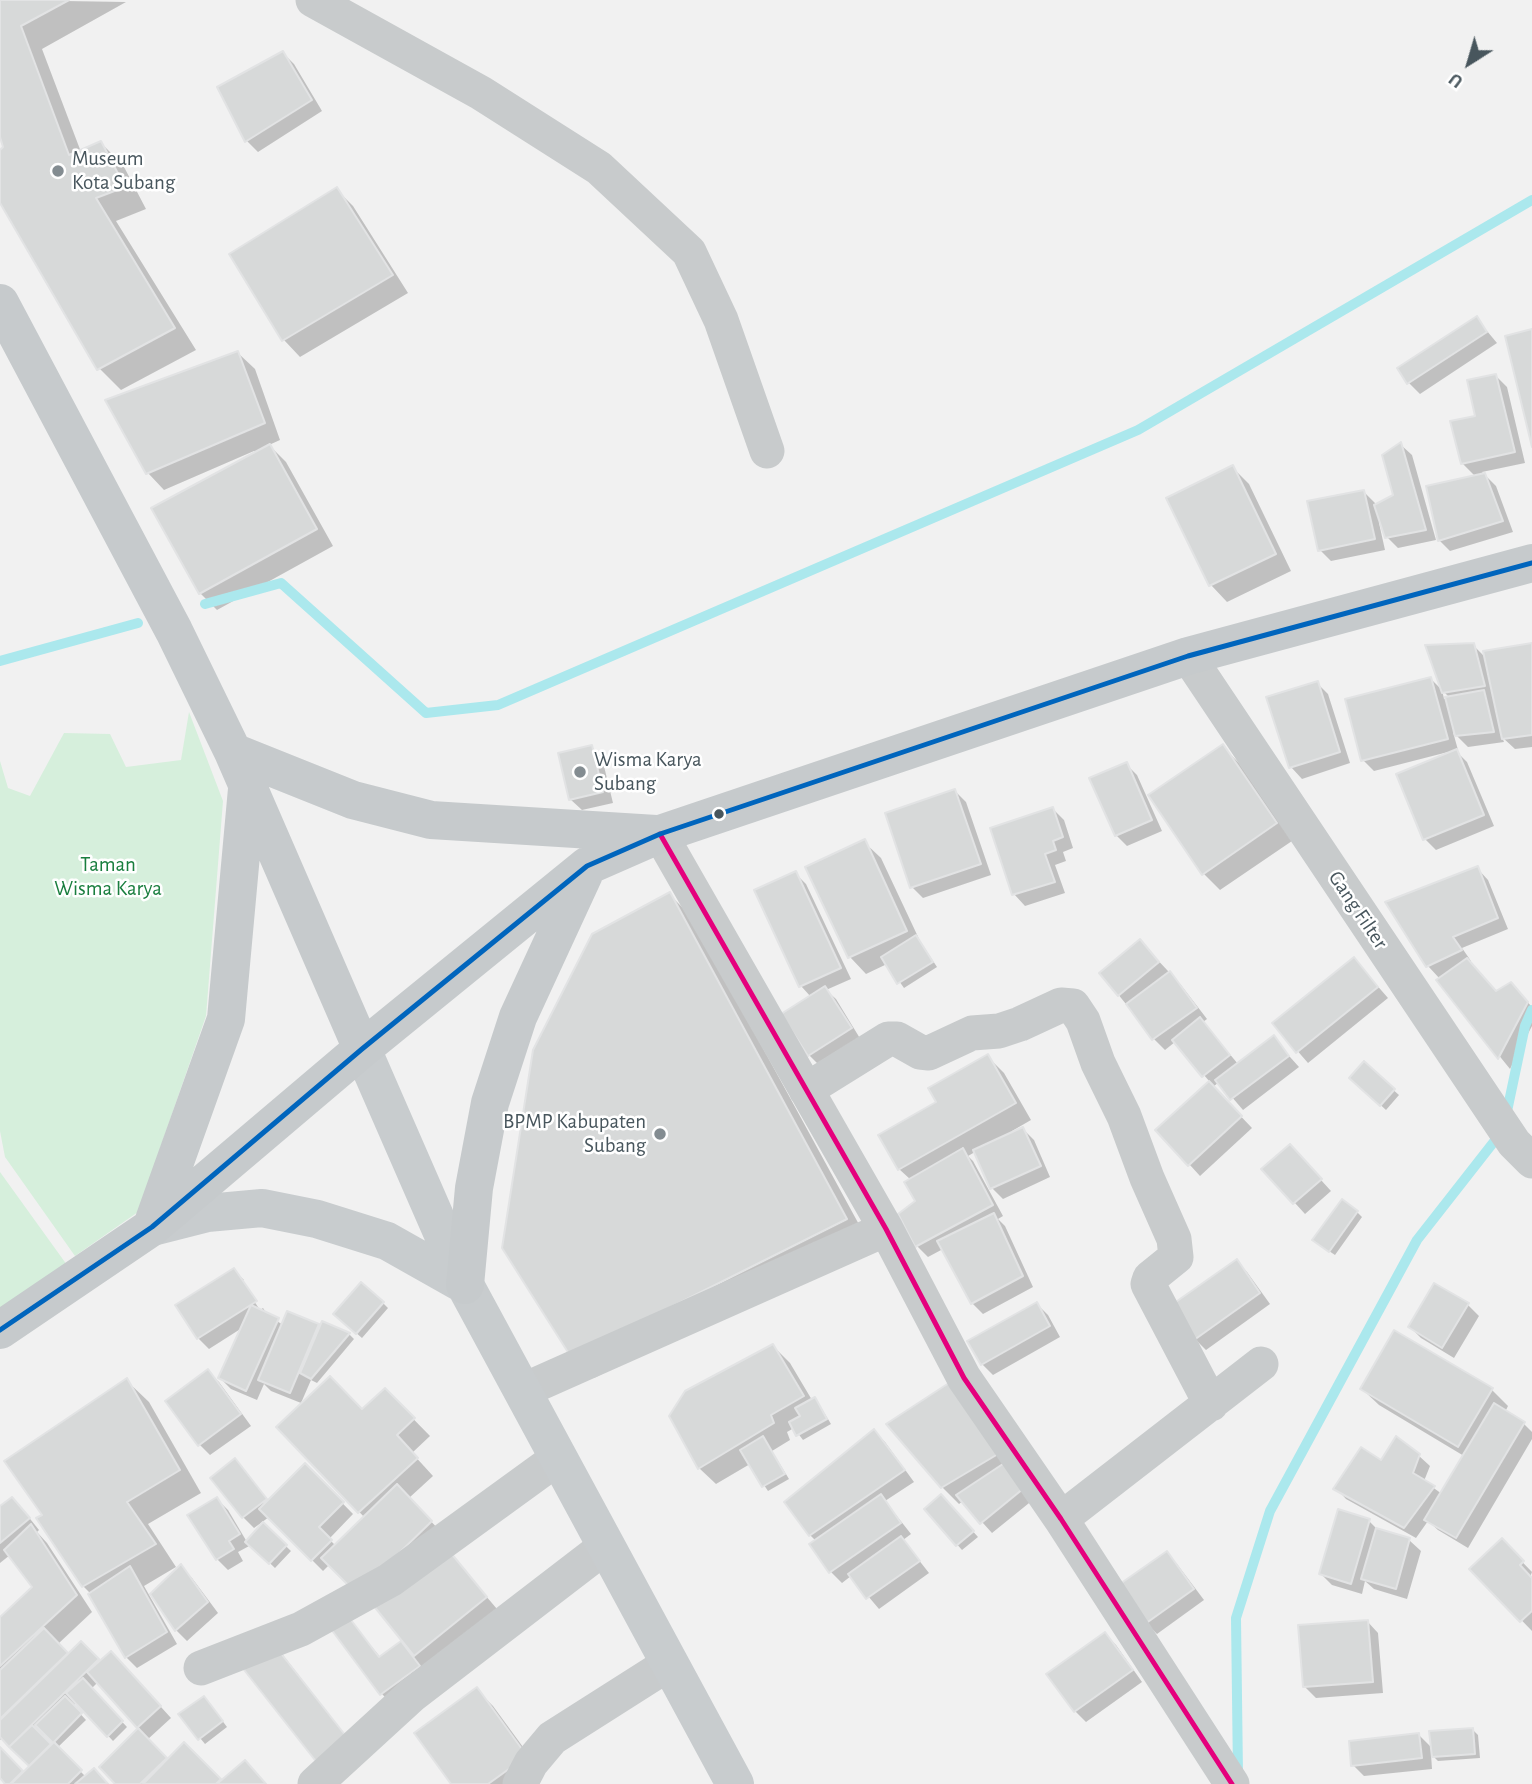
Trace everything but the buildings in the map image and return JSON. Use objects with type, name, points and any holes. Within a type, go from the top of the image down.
[{"type":"main road","points":[[0,303],[166,615],[233,752],[465,1285],[735,1784]]},
{"type":"main road","points":[[0,1330],[152,1227],[362,1049],[587,866],[660,834],[1188,656],[1532,563]]},
{"type":"main road","points":[[233,752],[353,800],[430,820],[660,834]]},
{"type":"main road","points":[[152,1227],[226,1019],[248,787]]},
{"type":"main road","points":[[465,1285],[474,1188],[490,1103],[518,1017],[587,866]]},
{"type":"main road","points":[[152,1227],[207,1213],[262,1208],[317,1219],[387,1241],[465,1285]]},
{"type":"street","points":[[313,0],[481,93],[599,168],[689,252],[721,320],[767,451]]},
{"type":"street","name":"Gang Filter","points":[[1188,656],[1523,1152]]},
{"type":"street","points":[[660,834],[886,1229],[964,1378],[1061,1519],[1232,1784]]},
{"type":"street","points":[[806,1090],[888,1039],[897,1039],[929,1054],[972,1033],[999,1031],[1061,1005],[1073,1006],[1083,1021],[1098,1063],[1124,1116],[1174,1239],[1176,1257],[1150,1278],[1148,1284],[1212,1404]]},
{"type":"street","points":[[522,1391],[886,1229]]},
{"type":"street","points":[[1061,1519],[1261,1364]]},
{"type":"street","points":[[201,1668],[301,1629],[390,1580],[558,1458]]},
{"type":"street","points":[[315,1784],[412,1695],[606,1546]]},
{"type":"street","points":[[520,1784],[531,1763],[552,1738],[670,1663]]},
{"type":"green space","name":"Taman Wisma Karya","points":[[189,712],[223,801],[206,1016],[138,1212],[75,1256],[5,1157],[0,1131],[0,761],[8,788],[30,796],[64,733],[110,734],[126,767],[181,760]]},
{"type":"green space","points":[[0,1172],[67,1265],[0,1311]]},
{"type":"waterway","points":[[205,604],[281,583],[426,713],[498,705],[1138,430],[1532,200]]},
{"type":"waterway","points":[[0,661],[138,623]]},
{"type":"waterway","points":[[1506,1116],[1525,1026],[1532,1010]]},
{"type":"waterway","points":[[1238,1775],[1236,1618],[1270,1511],[1417,1240],[1500,1134]]},
{"type":"transit line","points":[[0,1330],[152,1227],[362,1049],[587,866],[660,834],[1188,656],[1532,563]]},
{"type":"transit line","points":[[660,834],[886,1229],[964,1378],[1061,1519],[1232,1784]]},
{"type":"place","name":"Museum Kota Subang","points":[[58,171]]},
{"type":"place","name":"Wisma Karya Subang","points":[[580,772]]},
{"type":"place","name":"BPMP Kabupaten Subang","points":[[660,1134]]}]
